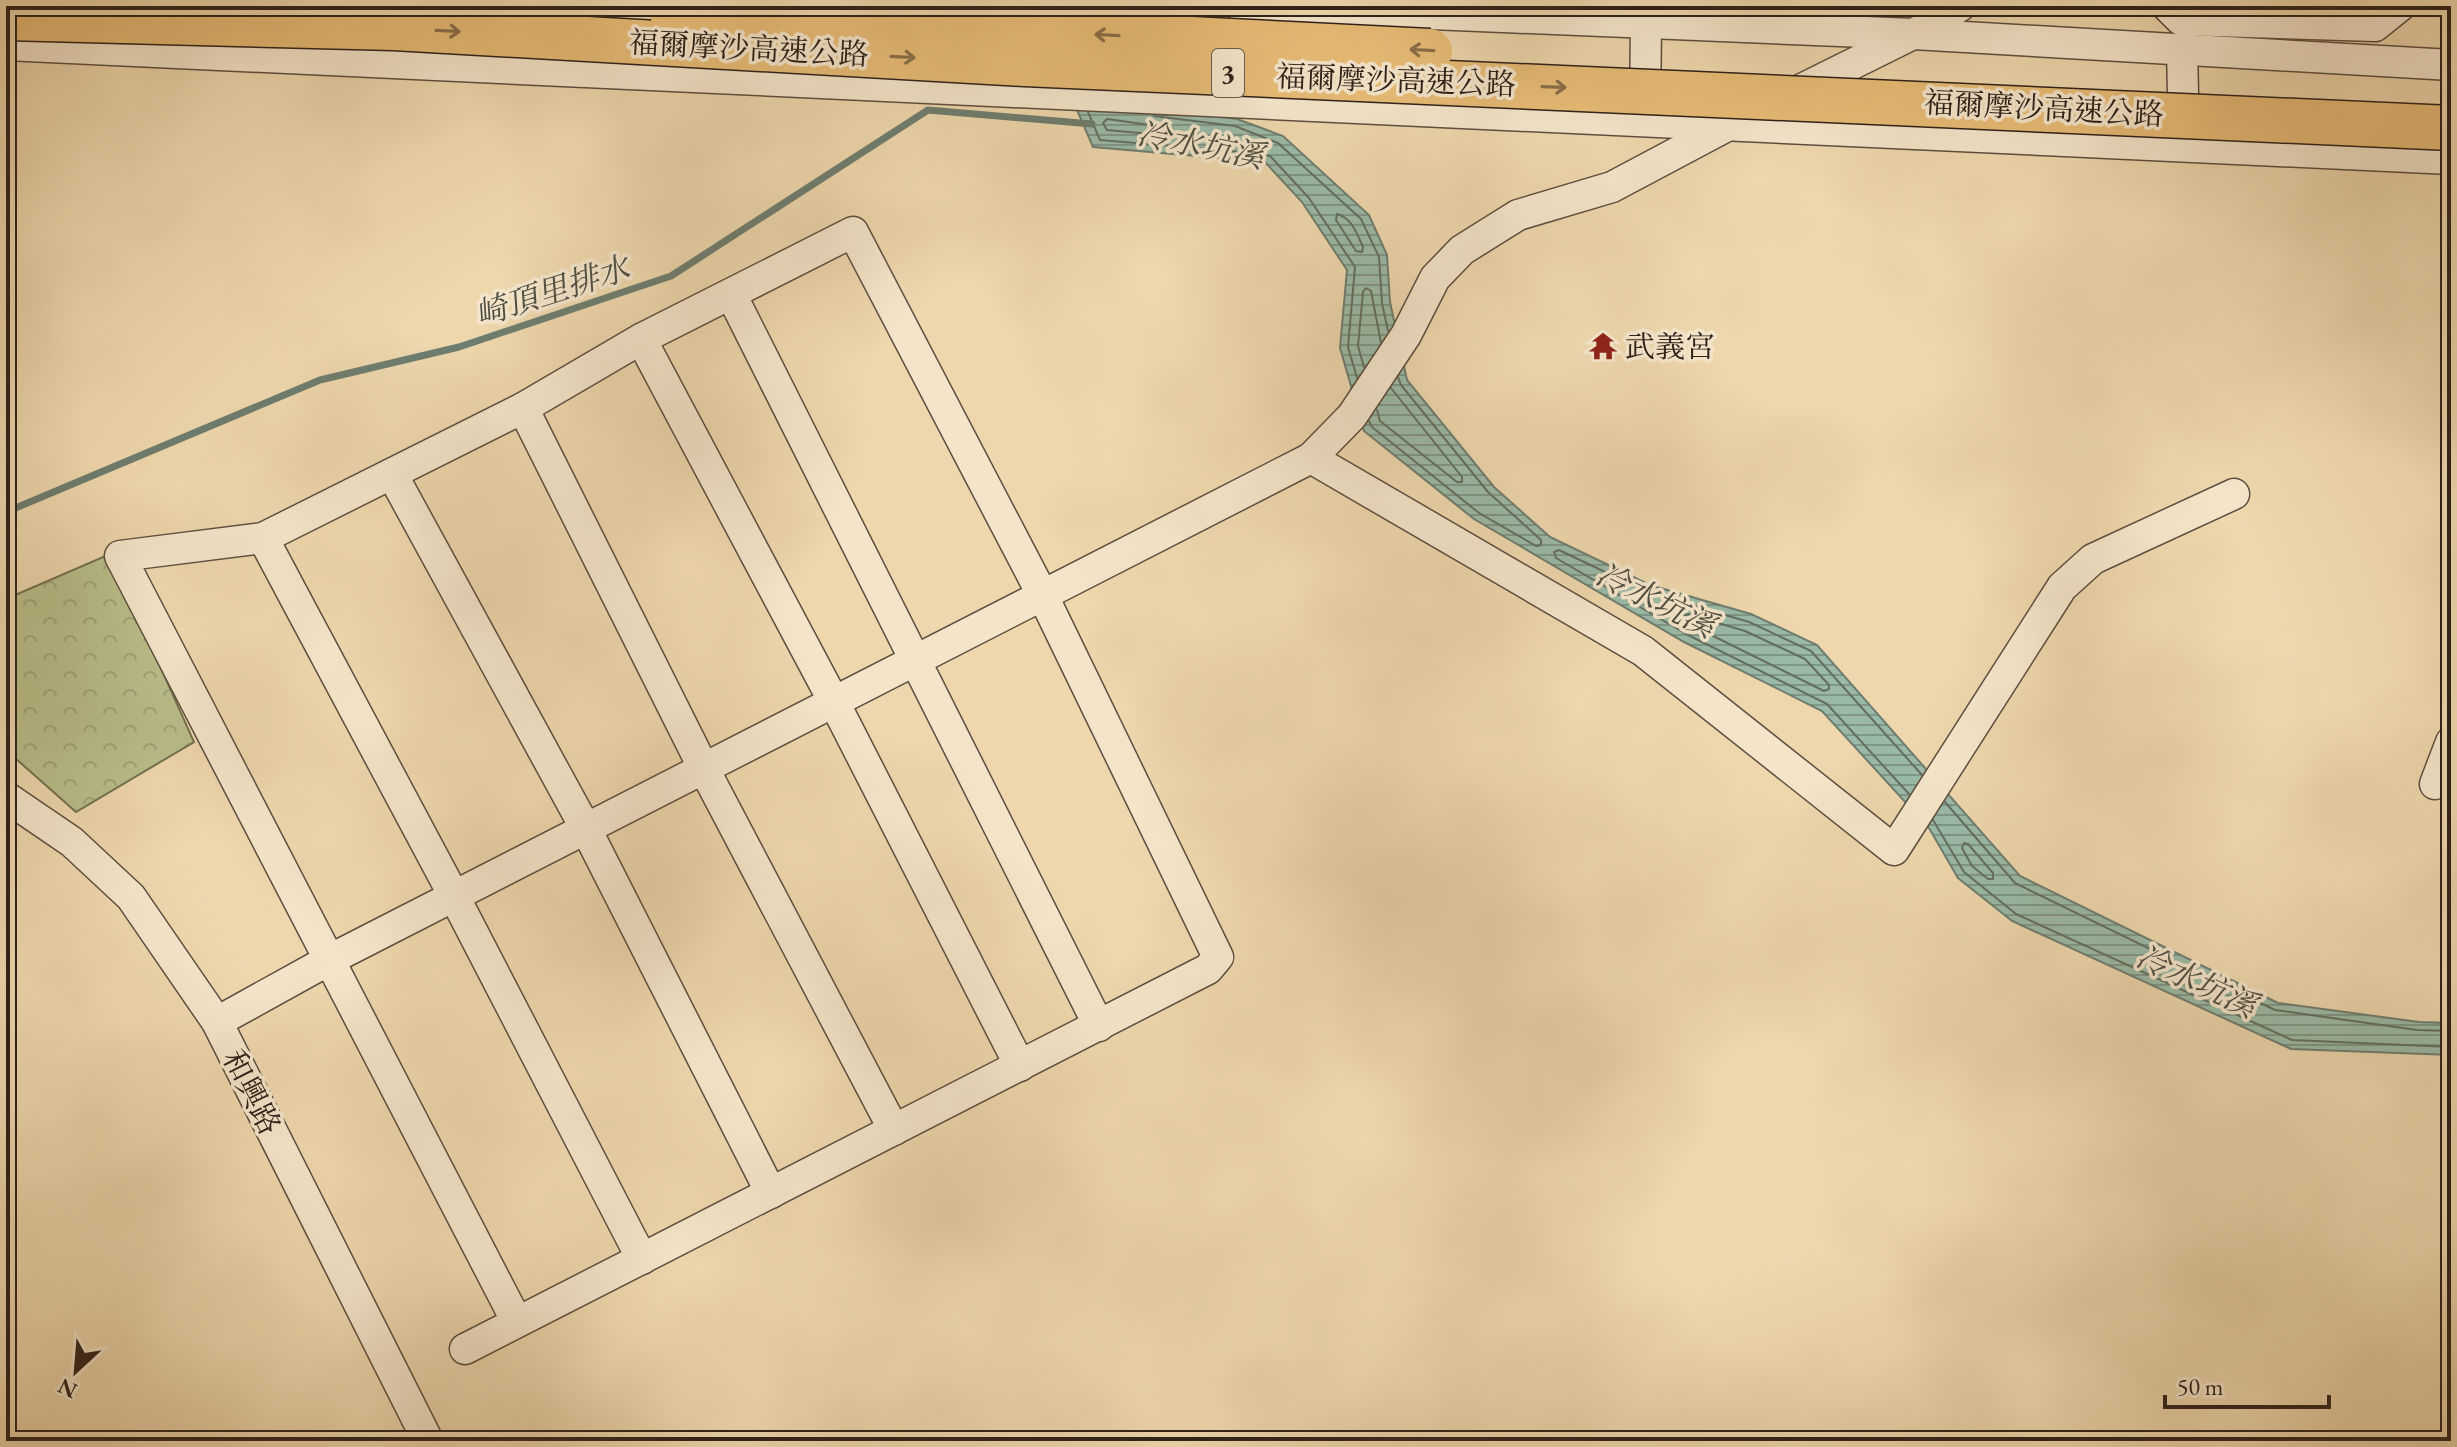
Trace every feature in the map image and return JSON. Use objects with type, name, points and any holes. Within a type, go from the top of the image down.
[{"type":"highway","name":"福爾摩沙高速公路","points":[[521,6],[2451,101]]},
{"type":"highway","name":"福爾摩沙高速公路","points":[[6,18],[394,28],[1025,64],[2451,128]]},
{"type":"street","points":[[694,6],[696,77]]},
{"type":"street","points":[[1161,6],[1162,99]]},
{"type":"street","points":[[1240,6],[1913,34],[2451,65]]},
{"type":"street","points":[[217,1022],[329,960],[1311,458],[1352,416],[1406,335],[1435,278],[1462,250],[1518,215],[1612,187],[1913,34],[1960,6]]},
{"type":"street","points":[[2167,6],[2181,20],[2375,26],[2400,6]]},
{"type":"street","points":[[1645,121],[1646,23]]},
{"type":"street","points":[[6,45],[2451,159]]},
{"type":"street","points":[[2182,50],[2184,147]]},
{"type":"street","points":[[465,1349],[1099,1026],[1208,969],[1218,957],[1043,596],[853,232],[641,339],[523,408],[263,538],[120,556],[517,1322]]},
{"type":"street","points":[[731,294],[1099,1026]]},
{"type":"street","points":[[641,339],[834,702],[1020,1066]]},
{"type":"street","points":[[523,408],[704,769],[894,1130]]},
{"type":"street","points":[[1311,458],[1643,651],[1894,850],[2062,587],[2093,559],[2234,494]]},
{"type":"street","points":[[392,474],[586,829],[771,1193]]},
{"type":"street","points":[[263,538],[454,896],[642,1259]]},
{"type":"street","points":[[2435,784],[2451,742]]},
{"type":"street","name":"和興路","points":[[6,797],[72,842],[131,897],[217,1022],[428,1441]]},
{"type":"green space","points":[[110,554],[194,742],[76,812],[6,750],[6,599]]},
{"type":"water","name":"冷水坑溪","points":[[1104,101],[1237,119],[1283,136],[1369,215],[1387,255],[1390,302],[1407,380],[1494,487],[1550,537],[1650,585],[1751,614],[1817,645],[2020,876],[2278,1003],[2419,1022],[2451,1023],[2451,1055],[2291,1049],[2012,921],[1958,878],[1929,828],[1822,711],[1684,642],[1474,519],[1364,431],[1340,348],[1347,270],[1302,202],[1265,162],[1093,147],[1074,103]]},
{"type":"waterway","name":"崎頂里排水","points":[[6,512],[320,380],[459,347],[671,276],[928,110],[1092,124]]},
{"type":"place","name":"武義宮","points":[[1603,346]]}]
